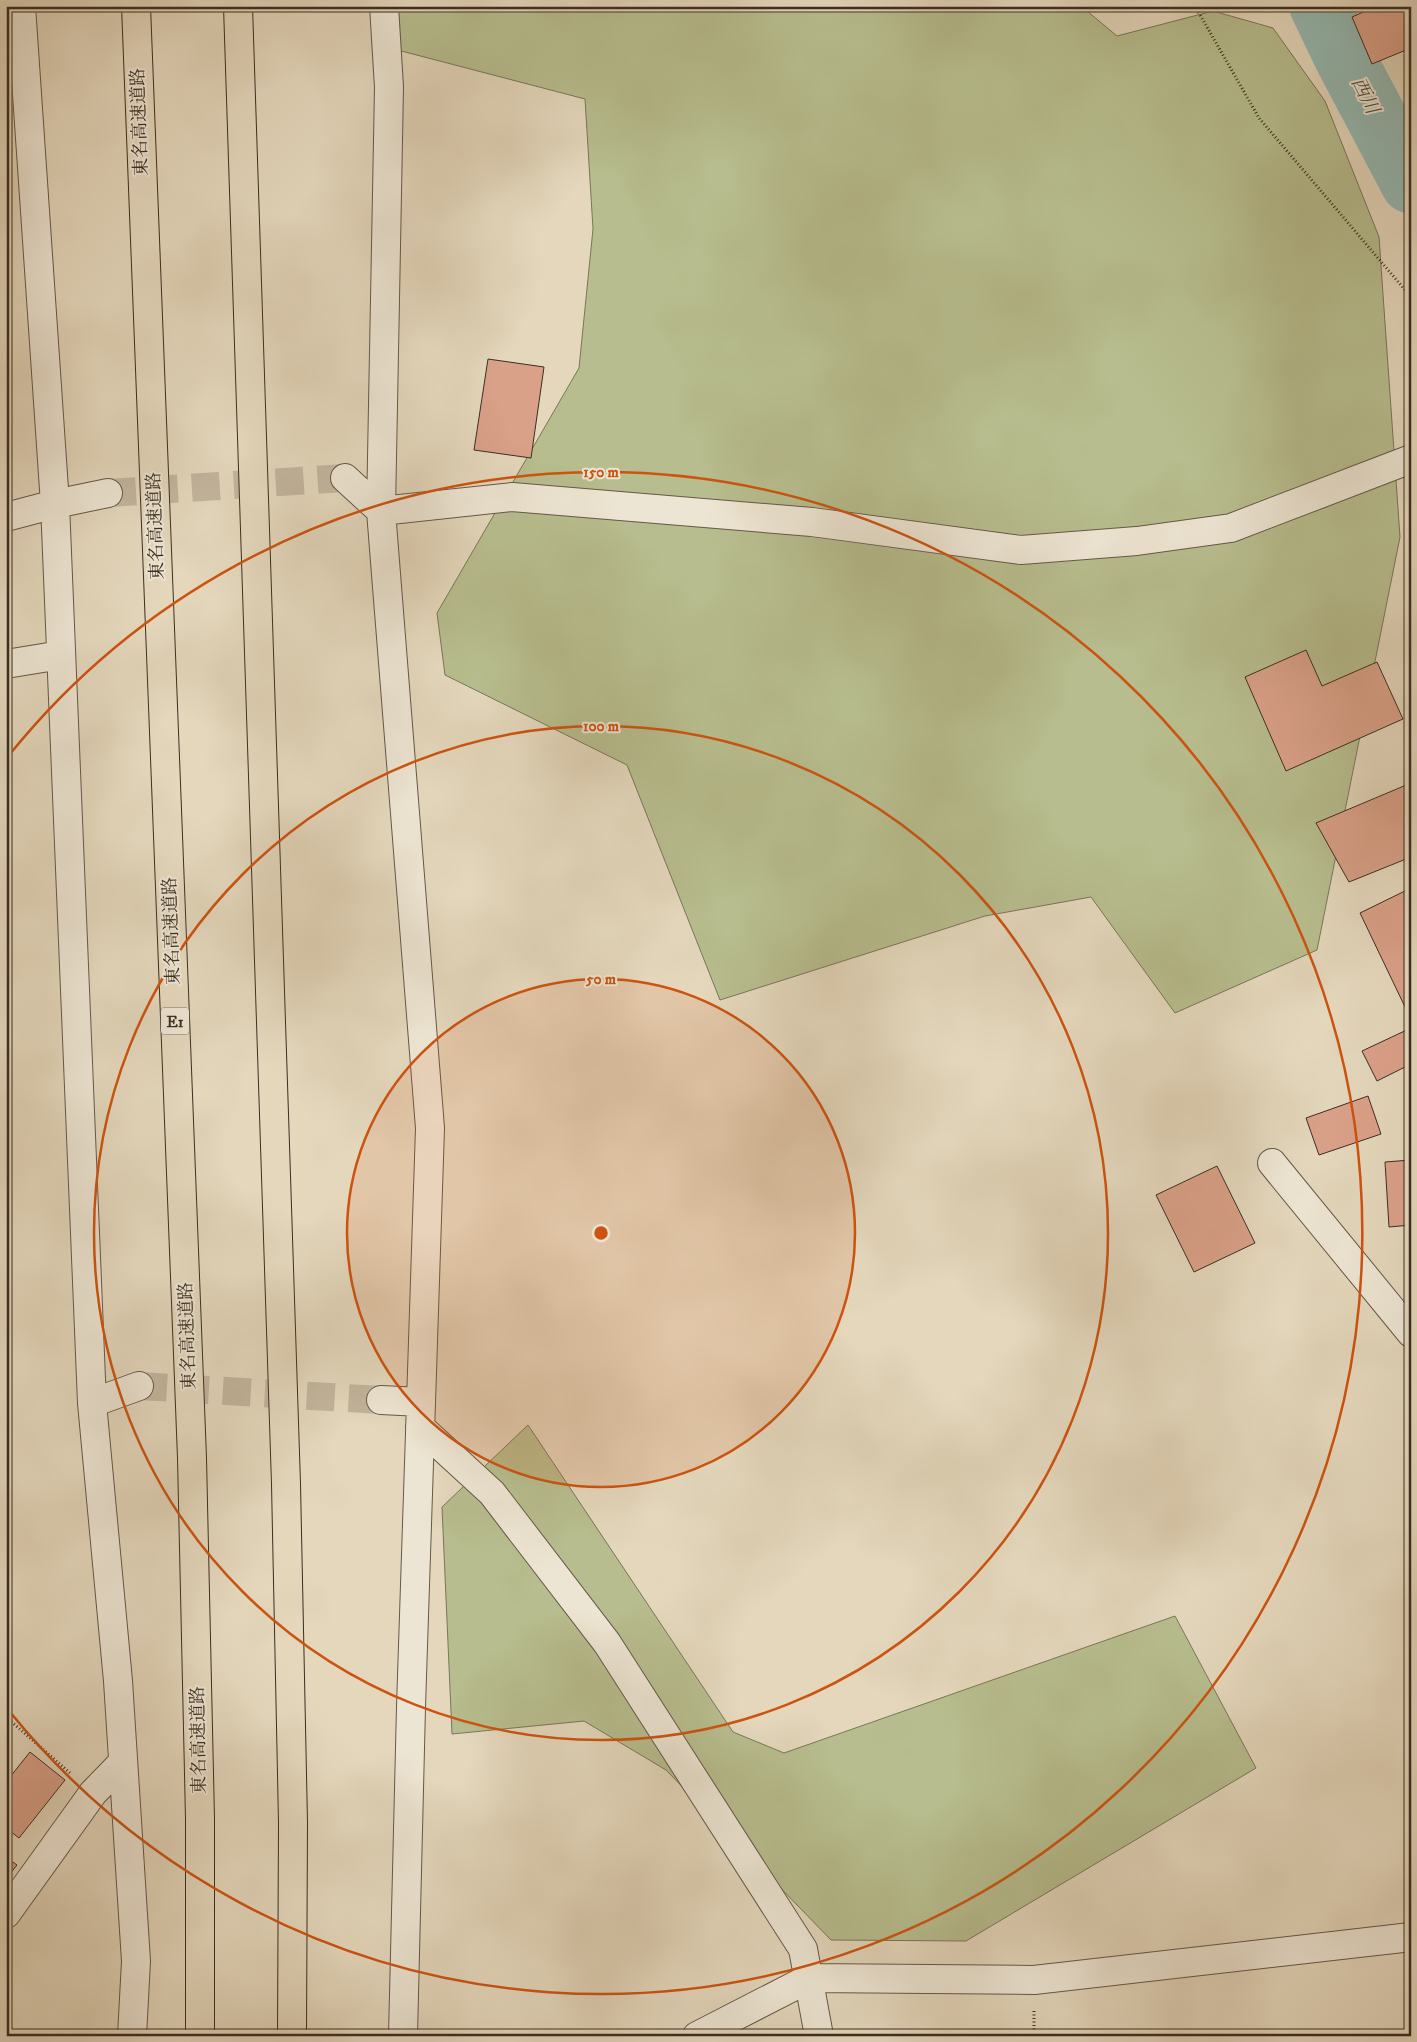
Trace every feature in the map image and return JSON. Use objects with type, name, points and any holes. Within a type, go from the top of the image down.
[{"type":"highway","name":"東名高速道路","points":[[136,6],[192,1458],[200,1809],[200,2036]]},
{"type":"highway","points":[[238,6],[286,1484],[293,1823],[292,2036]]},
{"type":"street","points":[[21,6],[55,504],[92,1403],[118,1681],[136,1961],[132,2036]]},
{"type":"street","points":[[384,6],[389,87],[381,511],[430,1128],[404,2036]]},
{"type":"street","points":[[345,478],[381,511],[512,497],[812,522],[1021,550],[1137,542],[1231,528],[1411,459]]},
{"type":"street","points":[[6,517],[108,493]]},
{"type":"street","points":[[6,664],[61,655]]},
{"type":"street","points":[[1272,1163],[1411,1333]]},
{"type":"street","points":[[92,1403],[139,1386]]},
{"type":"street","points":[[381,1400],[421,1414],[492,1493],[607,1643],[803,1949],[810,1978],[819,2036]]},
{"type":"street","points":[[6,1914],[93,1793],[123,1762]]},
{"type":"street","points":[[697,2036],[810,1978],[1034,1980],[1411,1937]]},
{"type":"path","points":[[1194,6],[1259,118],[1411,297]]},
{"type":"path","points":[[6,1716],[93,1793]]},
{"type":"green space","points":[[392,6],[1081,6],[1117,36],[1213,11],[1273,28],[1325,101],[1379,237],[1400,537],[1317,950],[1175,1013],[1091,897],[985,916],[720,1000],[627,765],[445,675],[437,613],[579,368],[593,229],[585,99],[386,47]]},
{"type":"green space","points":[[528,1425],[733,1732],[784,1753],[1175,1616],[1256,1768],[966,1941],[831,1940],[666,1770],[584,1721],[452,1734],[442,1507]]},
{"type":"building","points":[[1377,6],[1411,6],[1411,48],[1372,64],[1352,17]]},
{"type":"building","points":[[488,359],[544,367],[531,458],[474,450]]},
{"type":"building","points":[[1306,650],[1322,686],[1377,662],[1403,719],[1286,771],[1245,677]]},
{"type":"building","points":[[1411,783],[1411,857],[1349,882],[1316,823]]},
{"type":"building","points":[[1411,888],[1411,1007],[1406,1009],[1360,913]]},
{"type":"building","points":[[1411,1028],[1411,1064],[1377,1081],[1362,1051]]},
{"type":"building","points":[[1368,1096],[1381,1134],[1319,1155],[1306,1118]]},
{"type":"building","points":[[1411,1160],[1411,1225],[1389,1227],[1385,1162]]},
{"type":"building","points":[[1217,1166],[1255,1243],[1194,1272],[1156,1195]]},
{"type":"building","points":[[30,1752],[65,1780],[19,1838],[6,1828],[6,1782]]},
{"type":"building","points":[[6,1857],[17,1865],[6,1879]]},
{"type":"waterway","name":"西川","points":[[1320,6],[1344,56],[1411,183]]},
{"type":"tunnel","points":[[108,493],[345,478]]},
{"type":"tunnel","points":[[139,1386],[381,1400]]}]
